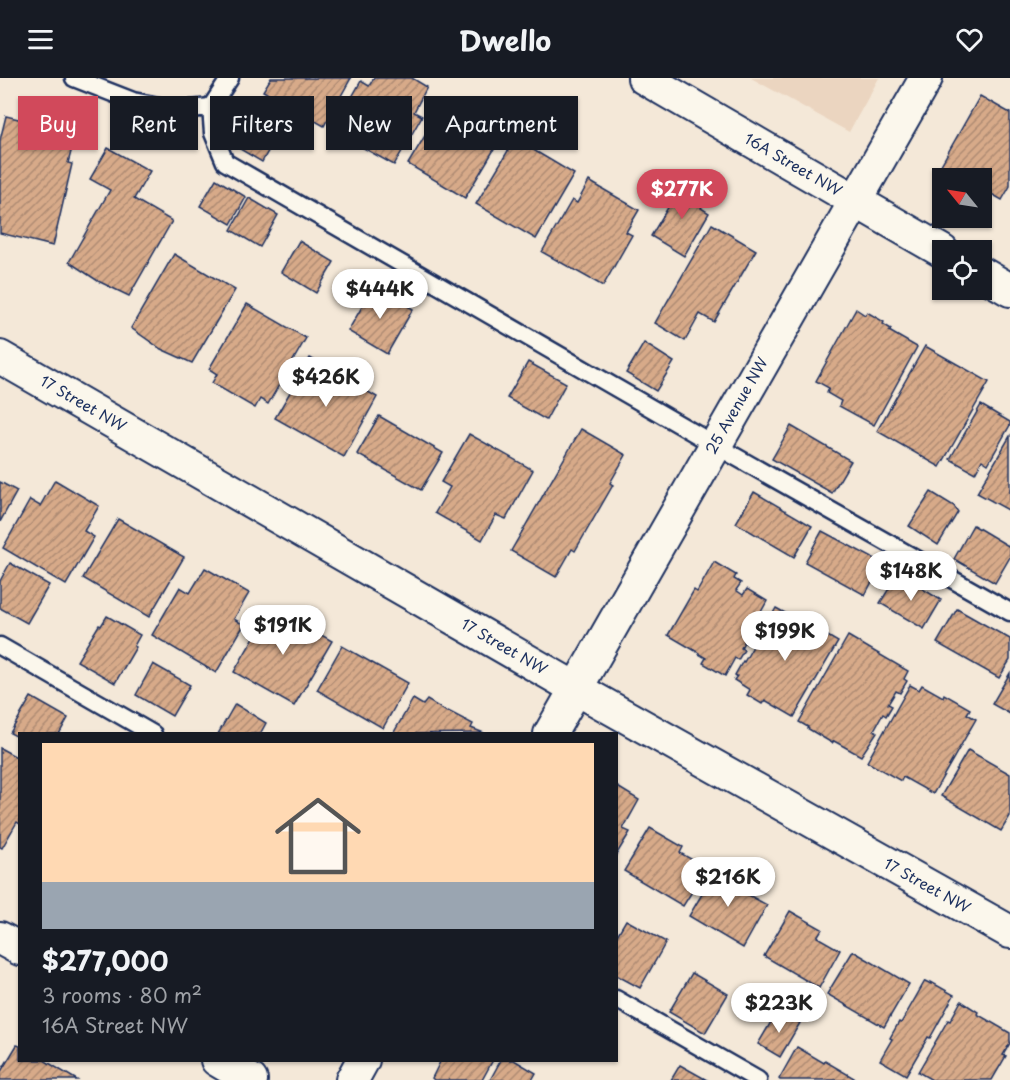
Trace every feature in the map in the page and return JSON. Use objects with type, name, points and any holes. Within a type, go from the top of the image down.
[{"type":"street","name":"16A Street NW","points":[[644,78],[932,245]]},
{"type":"street","name":"25 Avenue NW","points":[[551,732],[926,78]]},
{"type":"street","points":[[992,279],[1010,290]]},
{"type":"street","name":"17 Street NW","points":[[0,357],[575,688],[1010,933]]},
{"type":"street","points":[[0,938],[18,948]]},
{"type":"street","points":[[220,1062],[251,1080]]},
{"type":"street","points":[[352,1080],[362,1062]]},
{"type":"lane","points":[[74,78],[133,101],[179,110],[210,107]]},
{"type":"lane","points":[[218,96],[230,78]]},
{"type":"lane","points":[[220,150],[225,162],[715,445],[1010,612]]},
{"type":"lane","points":[[0,646],[150,732]]},
{"type":"lane","points":[[618,1000],[758,1080]]},
{"type":"shaded area","points":[[751,78],[879,78],[849,132]]},
{"type":"building","points":[[271,78],[351,78],[341,96],[326,96],[324,126],[314,120],[314,96],[272,96],[263,91]]},
{"type":"building","points":[[374,78],[412,78],[427,87],[414,112],[422,116],[412,134],[412,96],[353,96],[361,81],[369,86]]},
{"type":"building","points":[[980,96],[1010,113],[1010,186],[1002,200],[992,194],[992,168],[947,168],[941,165]]},
{"type":"building","points":[[6,116],[18,119],[18,150],[71,150],[68,163],[72,164],[53,246],[0,233],[0,140]]},
{"type":"building","points":[[424,137],[424,150],[494,150],[465,198],[408,164]]},
{"type":"building","points":[[108,148],[150,171],[134,199],[172,221],[129,296],[98,281],[69,262],[110,190],[90,179]]},
{"type":"building","points":[[242,150],[269,150],[262,162]]},
{"type":"building","points":[[367,150],[403,150],[394,165]]},
{"type":"building","points":[[508,150],[534,150],[574,174],[536,239],[476,204]]},
{"type":"building","points":[[216,179],[246,197],[231,224],[200,206]]},
{"type":"building","points":[[589,181],[639,210],[626,232],[632,235],[603,286],[542,252],[572,200],[577,203]]},
{"type":"building","points":[[682,184],[707,198],[701,208],[709,213],[684,256],[651,236]]},
{"type":"building","points":[[249,198],[278,215],[260,247],[231,230]]},
{"type":"building","points":[[712,224],[756,250],[714,322],[700,314],[685,341],[655,323]]},
{"type":"building","points":[[299,241],[334,262],[316,293],[281,272]]},
{"type":"building","points":[[174,254],[235,290],[192,363],[161,349],[131,328]]},
{"type":"building","points":[[374,286],[413,309],[387,354],[348,331]]},
{"type":"building","points":[[247,304],[306,338],[268,404],[260,399],[255,408],[212,383],[217,374],[209,369]]},
{"type":"building","points":[[856,309],[865,315],[867,312],[884,322],[883,324],[891,329],[889,331],[917,347],[874,425],[839,406],[841,401],[827,393],[829,388],[816,381]]},
{"type":"building","points":[[644,343],[674,362],[656,391],[626,373]]},
{"type":"building","points":[[925,346],[989,382],[940,467],[877,431]]},
{"type":"building","points":[[310,358],[377,397],[344,457],[275,418]]},
{"type":"building","points":[[528,362],[566,383],[546,420],[507,398]]},
{"type":"building","points":[[981,405],[1010,422],[1010,425],[988,464],[982,460],[975,473],[950,459]]},
{"type":"building","points":[[379,416],[443,453],[421,490],[357,454]]},
{"type":"building","points":[[791,426],[851,461],[832,493],[772,459]]},
{"type":"building","points":[[581,429],[626,455],[610,483],[613,485],[575,551],[572,549],[556,577],[511,551]]},
{"type":"building","points":[[469,434],[533,470],[506,519],[496,515],[482,540],[435,513],[450,487],[441,482]]},
{"type":"building","points":[[1010,436],[1010,511],[977,493]]},
{"type":"building","points":[[55,480],[99,506],[84,531],[94,537],[66,585],[3,548],[30,500],[40,506]]},
{"type":"building","points":[[0,482],[17,491],[0,522]]},
{"type":"building","points":[[754,492],[812,526],[794,557],[736,523]]},
{"type":"building","points":[[931,492],[954,506],[958,512],[938,545],[909,526]]},
{"type":"building","points":[[118,519],[184,557],[149,617],[83,578]]},
{"type":"building","points":[[973,525],[1010,547],[1010,557],[995,583],[954,559]]},
{"type":"building","points":[[822,531],[882,563],[865,595],[805,562]]},
{"type":"building","points":[[714,562],[736,575],[734,579],[741,583],[736,590],[743,595],[747,589],[767,601],[750,632],[753,634],[747,644],[744,642],[741,648],[744,650],[738,660],[735,658],[725,676],[703,663],[706,658],[668,635],[694,590],[697,592]]},
{"type":"building","points":[[10,563],[49,585],[27,623],[0,608],[0,581]]},
{"type":"building","points":[[205,568],[249,593],[234,619],[244,625],[216,673],[152,635],[180,587],[190,593]]},
{"type":"building","points":[[898,574],[941,600],[924,629],[880,603]]},
{"type":"building","points":[[272,606],[311,625],[309,628],[332,641],[294,706],[234,672]]},
{"type":"building","points":[[776,608],[838,642],[794,717],[765,700],[762,704],[747,695],[750,690],[734,680],[770,614],[772,615]]},
{"type":"building","points":[[957,609],[1010,639],[1010,660],[999,678],[937,643]]},
{"type":"building","points":[[107,616],[140,635],[134,646],[136,647],[115,683],[77,661]]},
{"type":"building","points":[[848,636],[908,671],[904,679],[907,681],[900,693],[896,691],[888,704],[892,706],[886,716],[883,714],[874,730],[877,732],[861,756],[834,741],[832,743],[799,722]]},
{"type":"building","points":[[342,646],[408,683],[383,728],[317,690]]},
{"type":"building","points":[[153,664],[190,685],[172,716],[136,695]]},
{"type":"building","points":[[1010,673],[1010,714],[992,704]]},
{"type":"building","points":[[910,685],[919,690],[922,685],[943,697],[944,694],[970,709],[967,714],[976,719],[933,794],[903,777],[901,781],[867,762]]},
{"type":"building","points":[[31,697],[68,718],[60,732],[18,732],[18,737],[10,733]]},
{"type":"building","points":[[413,699],[423,705],[427,700],[473,724],[471,728],[481,732],[394,732]]},
{"type":"building","points":[[235,704],[266,723],[261,732],[219,732]]},
{"type":"building","points":[[0,748],[18,758],[18,823],[2,848],[0,847]]},
{"type":"building","points":[[968,750],[1010,774],[1010,816],[1001,831],[941,796]]},
{"type":"building","points":[[618,787],[639,800],[623,829],[630,832],[618,852]]},
{"type":"building","points":[[650,828],[683,847],[680,853],[707,868],[683,906],[624,871]]},
{"type":"building","points":[[718,867],[748,885],[743,892],[767,905],[743,948],[689,916]]},
{"type":"building","points":[[790,911],[822,929],[817,937],[840,950],[819,988],[764,956]]},
{"type":"building","points":[[626,920],[666,942],[640,988],[618,976],[618,934]]},
{"type":"building","points":[[853,951],[909,984],[884,1027],[827,994]]},
{"type":"building","points":[[692,973],[728,994],[705,1033],[669,1012]]},
{"type":"building","points":[[925,981],[954,995],[906,1075],[880,1060],[899,1022],[901,1023]]},
{"type":"building","points":[[961,1001],[978,1012],[977,1014],[1010,1033],[1010,1043],[1003,1055],[1006,1056],[992,1080],[932,1080],[918,1072]]},
{"type":"building","points":[[778,1010],[800,1023],[780,1057],[758,1044]]},
{"type":"building","points":[[17,1045],[18,1062],[47,1062],[77,1080],[0,1080],[0,1073]]},
{"type":"building","points":[[797,1047],[854,1078],[853,1080],[780,1080]]},
{"type":"building","points":[[440,1062],[492,1062],[482,1080],[434,1080],[432,1078]]},
{"type":"building","points":[[500,1062],[517,1062],[536,1073],[532,1080],[490,1080]]},
{"type":"building","points":[[680,1065],[707,1080],[671,1080]]}]
